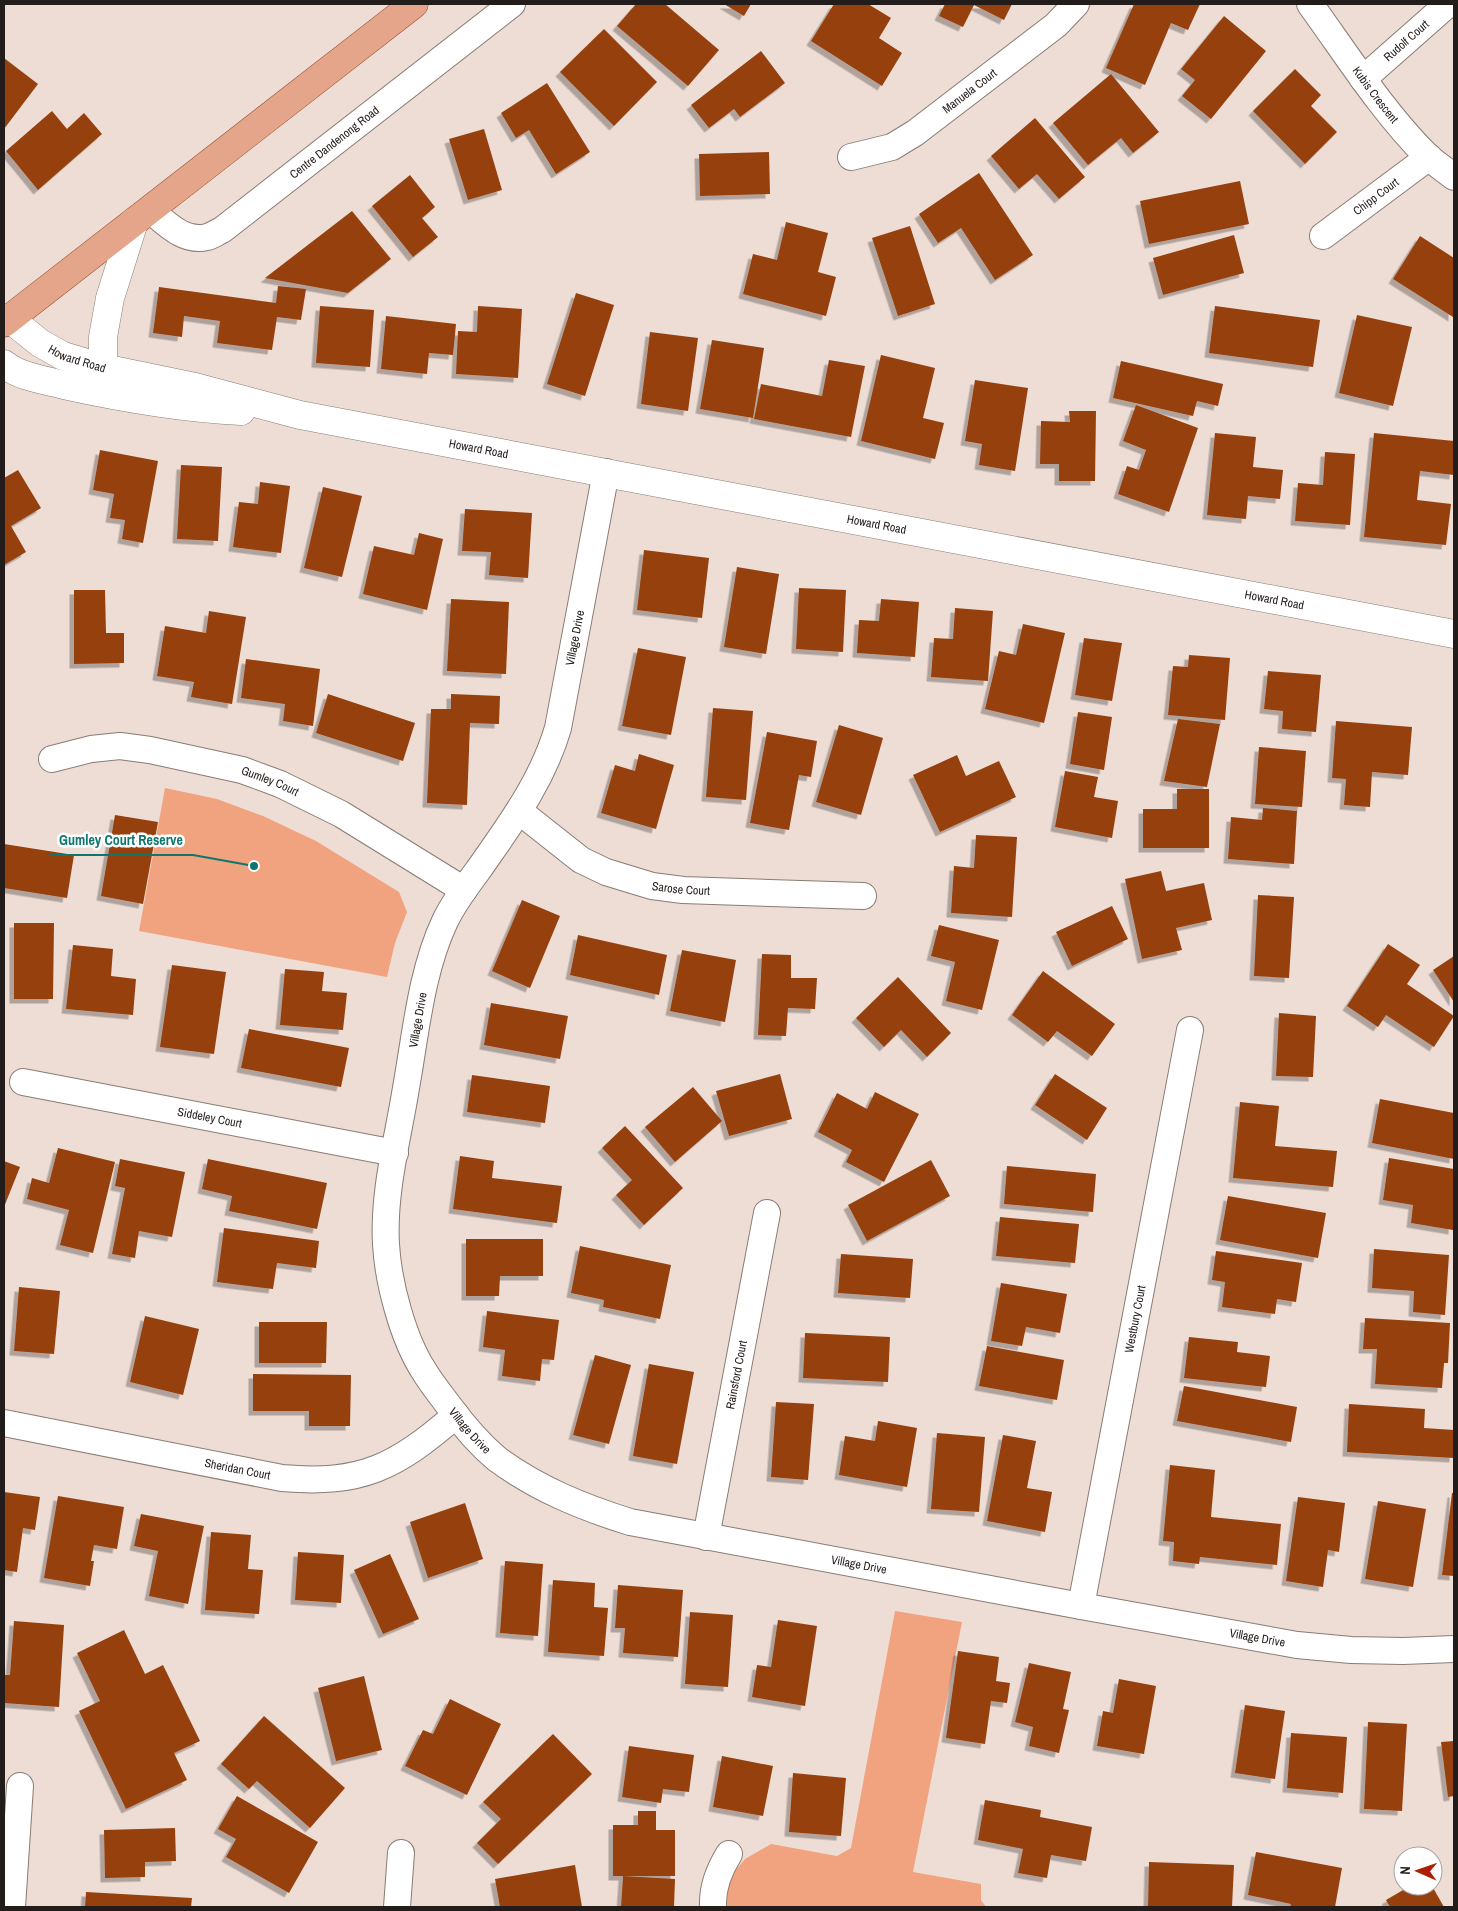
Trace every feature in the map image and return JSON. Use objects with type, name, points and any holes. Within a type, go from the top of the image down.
[{"type":"main road","points":[[6,318],[142,216],[414,4]]},
{"type":"main road","points":[[103,368],[103,337],[110,298],[142,216]]},
{"type":"main road","name":"Howard Road","points":[[6,318],[40,343],[63,356],[103,368],[195,387],[300,415],[1454,634]]},
{"type":"main road","name":"Howard Road","points":[[4,364],[33,378],[98,393],[192,408],[300,415]]},
{"type":"street","name":"Centre Dandenong Road","points":[[142,216],[193,237],[207,237],[222,230],[512,4]]},
{"type":"street","name":"Manuela Court","points":[[851,157],[892,147],[915,134],[1056,25],[1076,4]]},
{"type":"street","name":"Kubis Crescent","points":[[1310,4],[1363,79],[1409,136],[1429,157],[1454,177]]},
{"type":"street","name":"Rudolf Court","points":[[1363,79],[1448,4]]},
{"type":"street","name":"Chipp Court","points":[[1323,236],[1429,157]]},
{"type":"street","name":"Village Drive","points":[[606,472],[558,728],[551,752],[539,779],[519,811],[446,919],[434,947],[425,981],[390,1183],[386,1243],[391,1281],[405,1331],[423,1370],[471,1434],[496,1458],[535,1484],[588,1509],[630,1522],[1297,1645],[1359,1651],[1403,1652],[1454,1649]]},
{"type":"street","name":"Gumley Court","points":[[52,759],[91,749],[120,746],[242,770],[280,784],[340,814],[464,890]]},
{"type":"street","name":"Sarose Court","points":[[519,811],[581,860],[606,872],[652,886],[683,890],[864,896]]},
{"type":"street","name":"Westbury Court","points":[[1081,1606],[1190,1030]]},
{"type":"street","name":"Siddeley Court","points":[[23,1082],[395,1153]]},
{"type":"street","name":"Rainsford Court","points":[[706,1537],[767,1213]]},
{"type":"street","name":"Sheridan Court","points":[[4,1423],[282,1478],[311,1480],[342,1478],[368,1473],[420,1446],[456,1415]]},
{"type":"street","points":[[12,1907],[20,1786]]},
{"type":"street","points":[[397,1907],[401,1853]]},
{"type":"street","points":[[713,1907],[715,1884],[721,1866],[729,1854]]},
{"type":"shaded area","points":[[165,788],[217,799],[263,816],[316,841],[399,892],[407,912],[395,943],[387,977],[139,931]]},
{"type":"shaded area","points":[[895,1611],[962,1622],[913,1872],[981,1884],[981,1900],[986,1907],[726,1907],[728,1886],[734,1872],[745,1859],[771,1844],[837,1856],[851,1848]]},
{"type":"building","points":[[636,4],[665,4],[719,50],[688,86],[617,26]]},
{"type":"building","points":[[724,4],[751,4],[744,16]]},
{"type":"building","points":[[834,4],[868,4],[891,18],[879,38],[902,53],[882,86],[811,41]]},
{"type":"building","points":[[945,4],[1012,4],[1004,20],[974,5],[963,27],[939,16]]},
{"type":"building","points":[[1134,4],[1200,4],[1188,30],[1171,23],[1145,85],[1106,68]]},
{"type":"building","points":[[1224,16],[1266,51],[1211,119],[1182,96],[1195,80],[1181,69]]},
{"type":"building","points":[[604,29],[657,82],[614,126],[560,72]]},
{"type":"building","points":[[761,51],[785,83],[740,117],[734,109],[709,128],[691,105]]},
{"type":"building","points":[[4,58],[38,84],[4,129]]},
{"type":"building","points":[[1295,69],[1321,95],[1311,106],[1337,132],[1305,164],[1253,111]]},
{"type":"building","points":[[1111,74],[1159,132],[1133,153],[1121,138],[1088,165],[1053,123]]},
{"type":"building","points":[[547,83],[590,152],[556,174],[529,130],[516,138],[501,113]]},
{"type":"building","points":[[52,111],[67,129],[84,113],[102,134],[38,190],[6,151]]},
{"type":"building","points":[[1035,118],[1085,177],[1059,199],[1037,174],[1019,189],[991,156]]},
{"type":"building","points":[[484,129],[502,190],[468,200],[449,139]]},
{"type":"building","points":[[769,152],[770,194],[700,196],[699,154]]},
{"type":"building","points":[[979,173],[1033,255],[995,280],[961,228],[938,243],[919,214]]},
{"type":"building","points":[[410,175],[435,207],[422,218],[438,237],[413,257],[372,206]]},
{"type":"building","points":[[1240,181],[1249,224],[1149,244],[1140,201]]},
{"type":"building","points":[[352,211],[391,259],[348,293],[265,278]]},
{"type":"building","points":[[786,222],[828,233],[818,272],[836,277],[826,316],[743,294],[753,254],[777,260]]},
{"type":"building","points":[[910,226],[935,304],[898,316],[872,238]]},
{"type":"building","points":[[1234,235],[1244,273],[1163,295],[1153,258]]},
{"type":"building","points":[[1420,236],[1454,258],[1453,317],[1393,279]]},
{"type":"building","points":[[278,286],[306,289],[301,320],[277,317],[272,350],[217,343],[220,321],[184,316],[182,337],[153,333],[159,287],[276,303]]},
{"type":"building","points":[[576,293],[614,305],[585,396],[547,384]]},
{"type":"building","points":[[320,306],[374,310],[370,367],[316,363]]},
{"type":"building","points":[[478,306],[522,309],[518,378],[456,374],[458,331],[477,332]]},
{"type":"building","points":[[1215,306],[1320,320],[1313,367],[1209,353]]},
{"type":"building","points":[[1357,315],[1412,327],[1393,406],[1339,393]]},
{"type":"building","points":[[386,316],[456,324],[453,355],[429,353],[427,374],[381,369]]},
{"type":"building","points":[[650,332],[698,338],[688,411],[641,404]]},
{"type":"building","points":[[712,340],[764,348],[753,418],[700,409]]},
{"type":"building","points":[[881,355],[935,368],[923,418],[944,423],[935,459],[861,441]]},
{"type":"building","points":[[829,360],[865,366],[851,437],[754,419],[761,384],[822,396]]},
{"type":"building","points":[[1121,361],[1223,384],[1218,406],[1197,401],[1193,416],[1113,398]]},
{"type":"building","points":[[975,380],[1028,388],[1015,471],[979,465],[982,444],[965,441]]},
{"type":"building","points":[[1136,405],[1198,428],[1169,512],[1118,494],[1127,466],[1139,470],[1146,450],[1123,441]]},
{"type":"building","points":[[1069,411],[1096,411],[1095,481],[1059,481],[1059,464],[1040,464],[1041,421],[1070,422]]},
{"type":"building","points":[[1215,433],[1256,437],[1253,467],[1283,470],[1280,499],[1248,496],[1246,519],[1207,515]]},
{"type":"building","points":[[1374,433],[1454,441],[1454,475],[1420,471],[1417,500],[1451,504],[1446,545],[1364,537]]},
{"type":"building","points":[[100,450],[158,461],[143,543],[122,539],[125,520],[110,518],[114,494],[93,490]]},
{"type":"building","points":[[1325,452],[1355,454],[1350,525],[1295,521],[1298,483],[1323,485]]},
{"type":"building","points":[[181,465],[222,467],[218,541],[177,539]]},
{"type":"building","points":[[18,470],[41,508],[11,526],[26,552],[4,565],[4,478]]},
{"type":"building","points":[[260,482],[290,486],[281,553],[233,547],[239,502],[258,504]]},
{"type":"building","points":[[323,487],[362,496],[342,577],[304,568]]},
{"type":"building","points":[[465,509],[532,513],[528,578],[489,575],[491,552],[462,551]]},
{"type":"building","points":[[419,533],[443,539],[427,610],[363,594],[374,546],[414,555]]},
{"type":"building","points":[[644,550],[709,558],[702,618],[637,610]]},
{"type":"building","points":[[737,567],[779,574],[766,654],[724,647]]},
{"type":"building","points":[[799,588],[846,590],[843,652],[796,649]]},
{"type":"building","points":[[74,590],[105,590],[106,633],[124,633],[124,663],[74,664]]},
{"type":"building","points":[[451,599],[509,602],[506,674],[447,671]]},
{"type":"building","points":[[881,599],[919,602],[915,657],[857,653],[859,620],[879,621]]},
{"type":"building","points":[[955,608],[993,611],[988,681],[931,677],[934,638],[953,639]]},
{"type":"building","points":[[209,611],[246,617],[232,704],[191,697],[194,682],[157,676],[165,626],[206,633]]},
{"type":"building","points":[[1023,624],[1065,633],[1044,723],[985,709],[999,651],[1016,655]]},
{"type":"building","points":[[1084,638],[1122,643],[1112,701],[1075,695]]},
{"type":"building","points":[[638,648],[686,657],[671,735],[622,726]]},
{"type":"building","points":[[1189,655],[1230,658],[1225,720],[1168,715],[1173,666],[1188,667]]},
{"type":"building","points":[[246,659],[320,669],[313,726],[283,721],[285,704],[241,698]]},
{"type":"building","points":[[1268,671],[1321,675],[1316,732],[1282,729],[1283,711],[1264,709]]},
{"type":"building","points":[[328,694],[415,723],[403,761],[316,733]]},
{"type":"building","points":[[451,694],[500,696],[499,724],[470,723],[467,805],[427,803],[431,709],[451,709]]},
{"type":"building","points":[[713,708],[753,711],[746,800],[706,797]]},
{"type":"building","points":[[1078,712],[1112,717],[1104,770],[1070,764]]},
{"type":"building","points":[[1178,719],[1220,724],[1207,787],[1164,781]]},
{"type":"building","points":[[1336,721],[1412,727],[1408,775],[1372,772],[1370,807],[1344,805],[1346,779],[1332,778]]},
{"type":"building","points":[[839,725],[883,738],[861,815],[816,802]]},
{"type":"building","points":[[767,732],[817,741],[811,777],[799,775],[789,830],[750,823]]},
{"type":"building","points":[[1259,747],[1306,751],[1302,807],[1255,804]]},
{"type":"building","points":[[639,754],[674,765],[656,829],[601,813],[615,765],[635,771]]},
{"type":"building","points":[[957,755],[966,776],[999,761],[1016,797],[940,832],[913,775]]},
{"type":"building","points":[[1065,771],[1098,777],[1094,797],[1118,801],[1112,838],[1055,827]]},
{"type":"building","points":[[1177,789],[1209,789],[1209,848],[1143,848],[1143,809],[1177,809]]},
{"type":"building","points":[[1263,808],[1297,811],[1294,864],[1228,859],[1231,817],[1262,820]]},
{"type":"building","points":[[115,815],[158,822],[143,904],[101,896]]},
{"type":"building","points":[[976,835],[1017,837],[1012,917],[951,913],[954,866],[974,868]]},
{"type":"building","points":[[4,844],[74,855],[67,898],[4,888]]},
{"type":"building","points":[[1161,871],[1166,891],[1204,883],[1212,920],[1176,928],[1182,950],[1142,959],[1125,879]]},
{"type":"building","points":[[1258,895],[1294,897],[1289,978],[1254,976]]},
{"type":"building","points":[[522,900],[560,916],[530,988],[492,971]]},
{"type":"building","points":[[1112,906],[1128,939],[1072,966],[1056,932]]},
{"type":"building","points":[[14,923],[54,923],[53,999],[14,999]]},
{"type":"building","points":[[939,925],[999,940],[982,1010],[946,1001],[955,962],[931,956]]},
{"type":"building","points":[[578,935],[667,955],[659,995],[570,975]]},
{"type":"building","points":[[1388,944],[1420,965],[1407,984],[1454,1016],[1434,1047],[1386,1015],[1378,1027],[1347,1006]]},
{"type":"building","points":[[73,945],[113,949],[111,976],[136,979],[133,1015],[66,1009]]},
{"type":"building","points":[[682,950],[736,960],[725,1022],[670,1011]]},
{"type":"building","points":[[762,954],[791,955],[791,978],[817,978],[815,1009],[788,1008],[786,1036],[758,1035]]},
{"type":"building","points":[[1454,956],[1454,1002],[1433,970]]},
{"type":"building","points":[[172,965],[226,972],[214,1054],[160,1047]]},
{"type":"building","points":[[285,969],[324,972],[322,991],[347,993],[343,1030],[280,1025]]},
{"type":"building","points":[[1043,971],[1115,1024],[1092,1056],[1057,1031],[1048,1042],[1012,1015]]},
{"type":"building","points":[[898,977],[951,1033],[927,1057],[901,1030],[884,1047],[856,1018]]},
{"type":"building","points":[[491,1003],[568,1016],[560,1059],[484,1045]]},
{"type":"building","points":[[1279,1013],[1316,1016],[1313,1077],[1276,1076]]},
{"type":"building","points":[[249,1029],[349,1048],[341,1087],[241,1068]]},
{"type":"building","points":[[780,1074],[792,1119],[729,1136],[716,1091]]},
{"type":"building","points":[[1055,1074],[1107,1108],[1087,1140],[1035,1105]]},
{"type":"building","points":[[472,1075],[550,1086],[545,1123],[467,1112]]},
{"type":"building","points":[[693,1087],[722,1121],[675,1162],[645,1127]]},
{"type":"building","points":[[875,1092],[919,1114],[884,1182],[846,1162],[852,1150],[818,1132],[837,1093],[867,1109]]},
{"type":"building","points":[[1380,1099],[1454,1113],[1454,1159],[1372,1143]]},
{"type":"building","points":[[1240,1102],[1279,1106],[1275,1146],[1337,1151],[1333,1187],[1233,1178]]},
{"type":"building","points":[[625,1126],[683,1188],[644,1225],[616,1195],[632,1180],[602,1148]]},
{"type":"building","points":[[58,1148],[115,1162],[93,1253],[60,1245],[69,1210],[27,1199],[32,1178],[49,1183]]},
{"type":"building","points":[[460,1156],[494,1161],[492,1178],[562,1186],[557,1223],[453,1209]]},
{"type":"building","points":[[1389,1158],[1454,1169],[1453,1230],[1411,1223],[1413,1205],[1383,1200]]},
{"type":"building","points":[[120,1159],[185,1172],[172,1237],[139,1231],[135,1258],[112,1254],[125,1188],[115,1186]]},
{"type":"building","points":[[208,1159],[327,1183],[317,1229],[229,1211],[232,1196],[202,1189]]},
{"type":"building","points":[[931,1160],[950,1196],[867,1241],[848,1205]]},
{"type":"building","points":[[4,1161],[20,1167],[4,1207]]},
{"type":"building","points":[[1007,1166],[1096,1174],[1093,1212],[1004,1204]]},
{"type":"building","points":[[1228,1196],[1326,1213],[1318,1258],[1220,1240]]},
{"type":"building","points":[[1000,1217],[1079,1224],[1075,1263],[996,1256]]},
{"type":"building","points":[[224,1228],[319,1241],[316,1268],[277,1263],[273,1289],[217,1282]]},
{"type":"building","points":[[466,1239],[543,1239],[543,1276],[500,1276],[499,1296],[466,1296]]},
{"type":"building","points":[[580,1246],[671,1265],[660,1319],[603,1307],[604,1300],[571,1293]]},
{"type":"building","points":[[1374,1249],[1449,1255],[1445,1315],[1413,1312],[1414,1291],[1372,1288]]},
{"type":"building","points":[[1216,1251],[1302,1263],[1296,1302],[1277,1299],[1275,1314],[1222,1307],[1225,1282],[1212,1280]]},
{"type":"building","points":[[841,1254],[913,1259],[910,1298],[838,1293]]},
{"type":"building","points":[[1001,1283],[1067,1294],[1060,1333],[1026,1327],[1022,1346],[991,1341]]},
{"type":"building","points":[[19,1287],[60,1291],[54,1354],[14,1351]]},
{"type":"building","points":[[487,1311],[559,1320],[554,1360],[542,1359],[540,1381],[502,1376],[505,1350],[483,1347]]},
{"type":"building","points":[[145,1316],[199,1329],[183,1395],[130,1382]]},
{"type":"building","points":[[1365,1318],[1450,1323],[1448,1363],[1444,1363],[1442,1388],[1375,1384],[1377,1349],[1363,1349]]},
{"type":"building","points":[[259,1322],[327,1322],[326,1363],[259,1363]]},
{"type":"building","points":[[805,1333],[890,1337],[888,1382],[803,1378]]},
{"type":"building","points":[[1189,1337],[1238,1342],[1237,1352],[1270,1356],[1266,1387],[1184,1378]]},
{"type":"building","points":[[987,1346],[1064,1360],[1057,1400],[979,1386]]},
{"type":"building","points":[[595,1355],[631,1365],[609,1444],[573,1435]]},
{"type":"building","points":[[649,1364],[694,1372],[677,1464],[633,1456]]},
{"type":"building","points":[[253,1374],[351,1375],[350,1426],[309,1426],[309,1411],[253,1411]]},
{"type":"building","points":[[1184,1386],[1297,1407],[1291,1442],[1177,1421]]},
{"type":"building","points":[[776,1402],[814,1404],[808,1480],[771,1477]]},
{"type":"building","points":[[1349,1404],[1425,1409],[1424,1428],[1454,1430],[1454,1458],[1347,1452]]},
{"type":"building","points":[[878,1421],[917,1428],[907,1487],[839,1475],[845,1436],[875,1441]]},
{"type":"building","points":[[937,1433],[985,1437],[979,1512],[931,1509]]},
{"type":"building","points":[[1003,1435],[1036,1441],[1027,1488],[1052,1492],[1045,1532],[987,1521]]},
{"type":"building","points":[[1170,1465],[1215,1470],[1211,1517],[1281,1524],[1277,1565],[1200,1557],[1199,1564],[1173,1561],[1174,1542],[1163,1541]]},
{"type":"building","points":[[4,1492],[40,1497],[35,1530],[23,1528],[17,1572],[4,1570]]},
{"type":"building","points":[[1452,1493],[1454,1493],[1454,1576],[1442,1575]]},
{"type":"building","points":[[58,1496],[124,1507],[117,1549],[94,1545],[91,1561],[94,1561],[90,1586],[44,1578]]},
{"type":"building","points":[[1298,1497],[1345,1503],[1339,1552],[1328,1550],[1323,1587],[1286,1581]]},
{"type":"building","points":[[1378,1501],[1426,1509],[1413,1587],[1365,1579]]},
{"type":"building","points":[[465,1503],[483,1559],[428,1578],[410,1522]]},
{"type":"building","points":[[141,1514],[204,1526],[188,1604],[149,1596],[158,1551],[134,1546]]},
{"type":"building","points":[[211,1532],[251,1535],[248,1569],[263,1570],[259,1614],[205,1610]]},
{"type":"building","points":[[298,1552],[344,1555],[341,1603],[295,1600]]},
{"type":"building","points":[[390,1554],[419,1619],[383,1634],[354,1570]]},
{"type":"building","points":[[505,1561],[543,1564],[538,1636],[500,1633]]},
{"type":"building","points":[[553,1580],[595,1583],[594,1607],[608,1608],[604,1656],[548,1652]]},
{"type":"building","points":[[618,1585],[683,1590],[678,1657],[623,1653],[625,1628],[615,1628]]},
{"type":"building","points":[[690,1612],[733,1615],[728,1687],[685,1684]]},
{"type":"building","points":[[778,1620],[817,1626],[805,1706],[752,1697],[757,1665],[771,1667]]},
{"type":"building","points":[[14,1621],[64,1625],[59,1707],[4,1703],[4,1675],[10,1675]]},
{"type":"building","points":[[124,1630],[145,1674],[163,1665],[200,1741],[174,1753],[187,1780],[126,1809],[79,1711],[100,1701],[77,1653]]},
{"type":"building","points":[[958,1651],[999,1657],[996,1681],[1010,1683],[1007,1703],[991,1701],[985,1744],[946,1738]]},
{"type":"building","points":[[1029,1663],[1071,1672],[1063,1709],[1069,1710],[1059,1753],[1029,1746],[1033,1727],[1015,1722]]},
{"type":"building","points":[[364,1676],[382,1750],[336,1761],[318,1688]]},
{"type":"building","points":[[1119,1679],[1156,1686],[1144,1754],[1097,1746],[1103,1711],[1113,1713]]},
{"type":"building","points":[[450,1699],[501,1724],[467,1795],[405,1766],[423,1730],[433,1734]]},
{"type":"building","points":[[1245,1705],[1285,1711],[1275,1779],[1235,1773]]},
{"type":"building","points":[[264,1716],[345,1788],[310,1828],[257,1781],[249,1789],[221,1764]]},
{"type":"building","points":[[1368,1722],[1407,1724],[1402,1811],[1364,1809]]},
{"type":"building","points":[[1291,1733],[1347,1737],[1343,1793],[1287,1788]]},
{"type":"building","points":[[553,1734],[592,1774],[498,1864],[477,1843],[501,1819],[483,1802]]},
{"type":"building","points":[[1454,1741],[1454,1796],[1448,1797],[1441,1742]]},
{"type":"building","points":[[629,1746],[694,1755],[689,1792],[663,1789],[661,1803],[622,1797]]},
{"type":"building","points":[[722,1756],[773,1766],[763,1816],[713,1807]]},
{"type":"building","points":[[793,1773],[846,1778],[841,1836],[789,1832]]},
{"type":"building","points":[[237,1796],[318,1842],[289,1893],[226,1857],[236,1839],[218,1829]]},
{"type":"building","points":[[985,1800],[1041,1810],[1040,1817],[1092,1827],[1086,1861],[1051,1855],[1047,1878],[1018,1873],[1023,1849],[978,1840]]},
{"type":"building","points":[[638,1811],[656,1811],[656,1830],[675,1830],[675,1876],[613,1876],[613,1825],[638,1825]]},
{"type":"building","points":[[175,1828],[176,1861],[145,1862],[145,1877],[105,1878],[104,1830]]},
{"type":"building","points":[[1256,1852],[1342,1868],[1335,1907],[1290,1907],[1291,1904],[1248,1895]]},
{"type":"building","points":[[1149,1862],[1234,1865],[1232,1907],[1148,1907]]},
{"type":"building","points":[[575,1865],[582,1907],[500,1907],[495,1879]]},
{"type":"building","points":[[623,1876],[675,1879],[674,1907],[621,1907]]},
{"type":"building","points":[[86,1892],[192,1898],[191,1907],[85,1907]]},
{"type":"building","points":[[1393,1896],[1438,1896],[1444,1907],[1390,1907],[1386,1900]]},
{"type":"place","name":"Gumley Court Reserve","points":[[254,866]]}]
